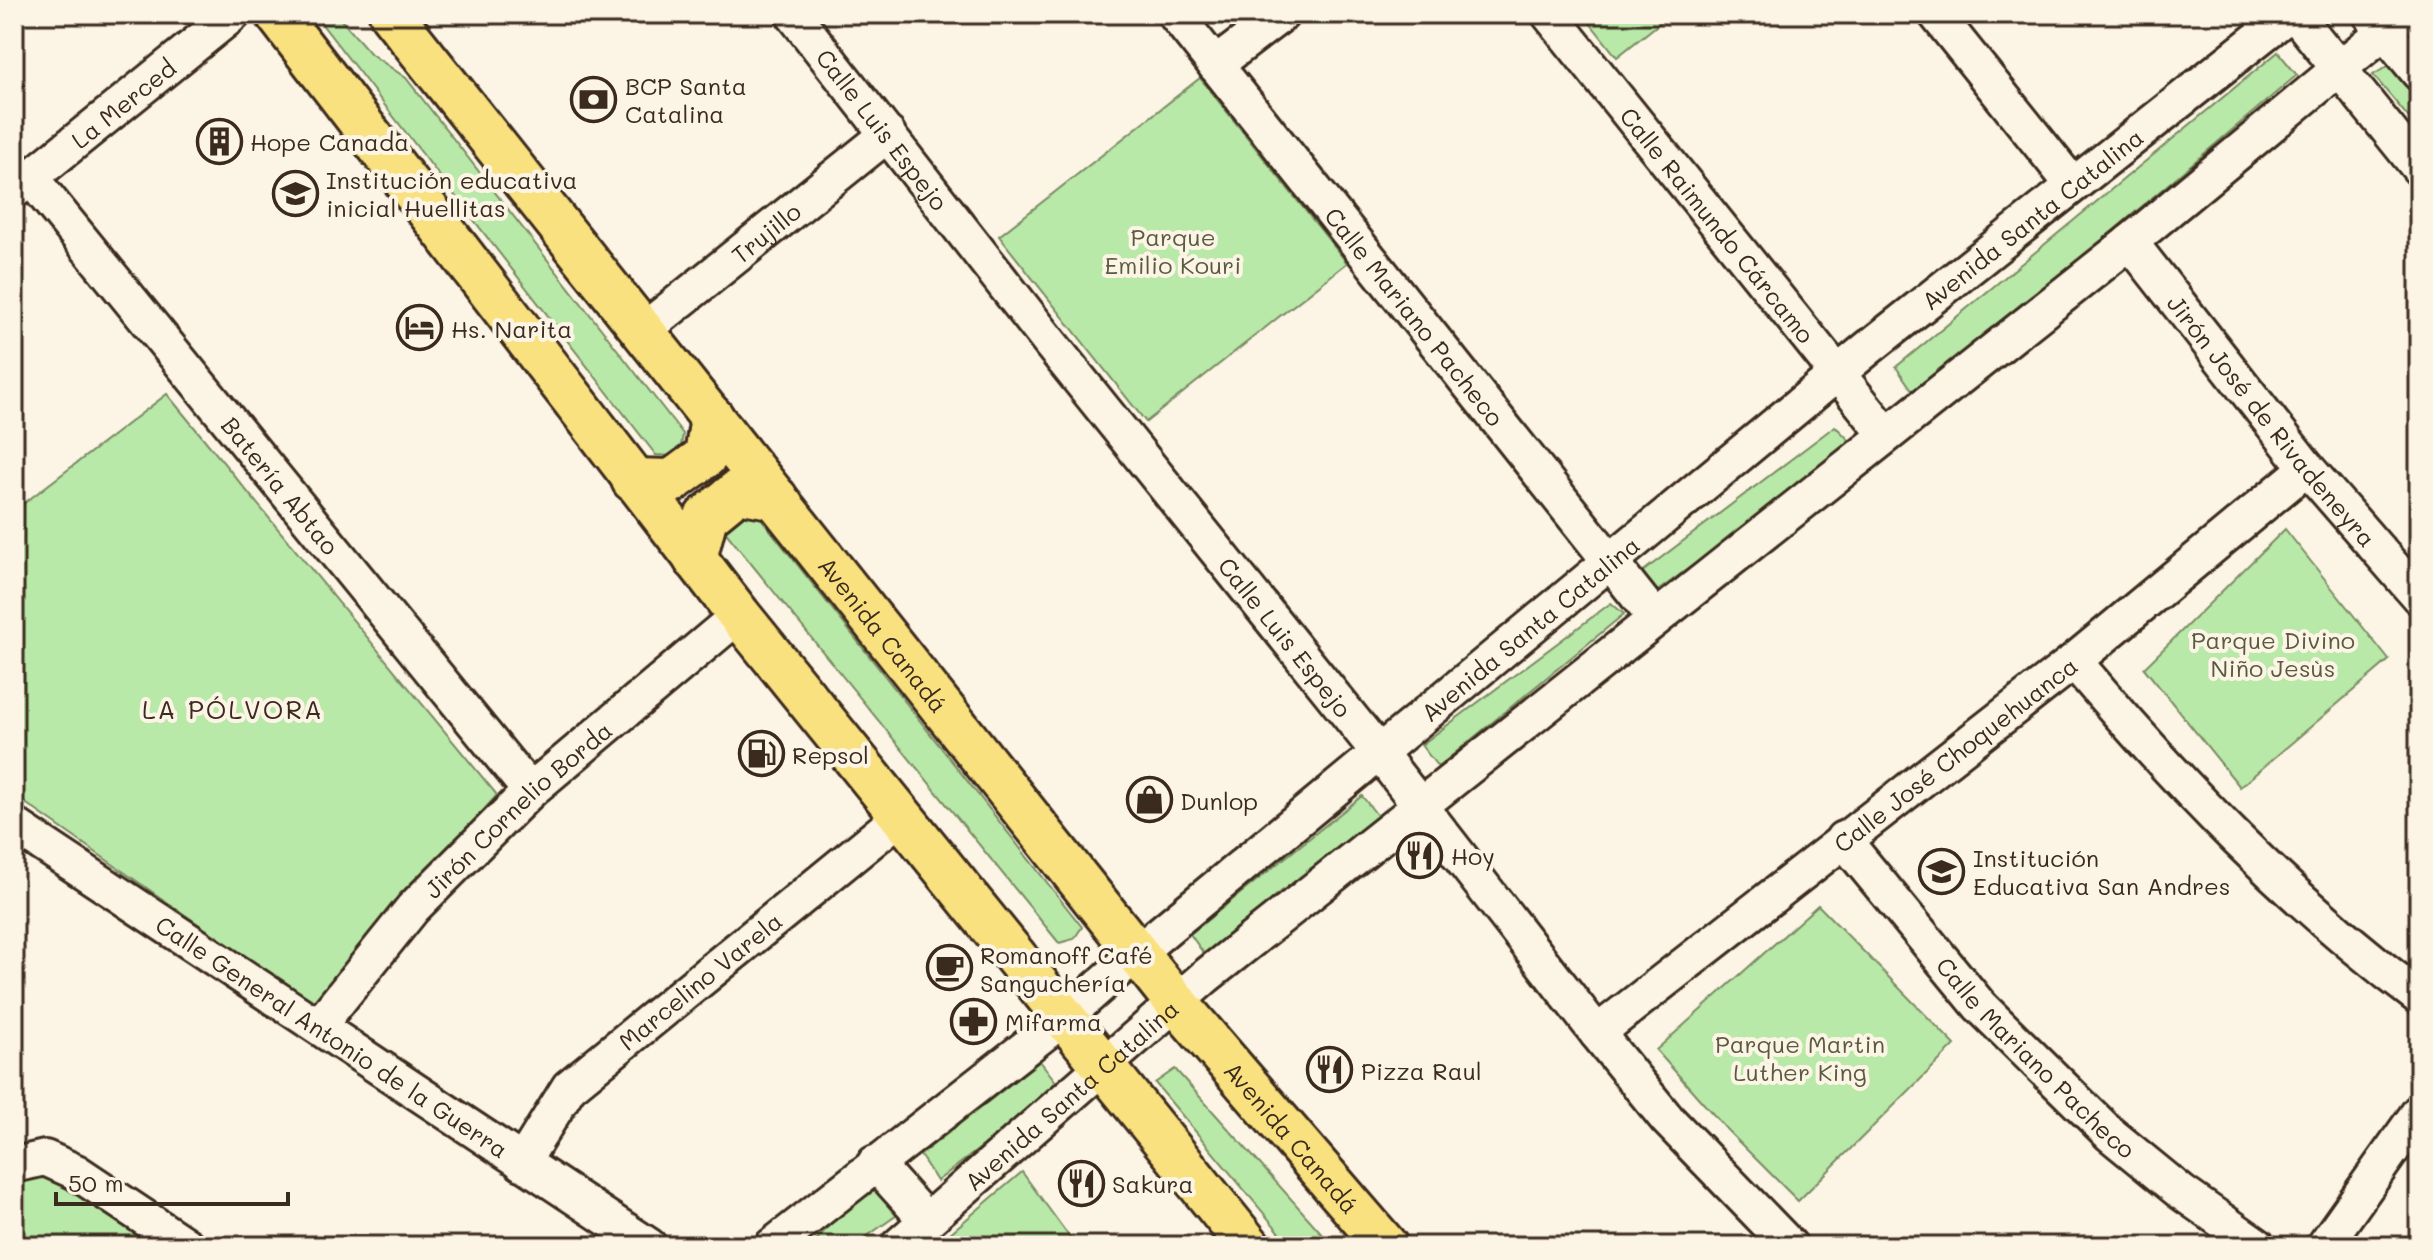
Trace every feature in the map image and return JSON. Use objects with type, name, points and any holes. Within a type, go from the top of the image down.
[{"type":"main road","points":[[277,14],[739,615],[1249,1246]]},
{"type":"main road","name":"Avenida Canadá","points":[[391,14],[1175,1001],[1386,1246]]},
{"type":"main road","points":[[633,480],[672,481],[706,456],[712,417]]},
{"type":"main road","points":[[695,559],[706,517],[738,491],[776,498]]},
{"type":"street","name":"La Merced","points":[[22,185],[233,14]]},
{"type":"street","name":"Calle Luis Espejo","points":[[793,14],[1050,343],[1380,754],[1597,1033],[1667,1119],[1790,1246]]},
{"type":"street","name":"Calle Mariano Pacheco","points":[[1175,14],[1655,618]]},
{"type":"street","points":[[1215,65],[1282,14]]},
{"type":"street","name":"Calle Raimundo Cárcamo","points":[[1549,14],[1886,434]]},
{"type":"street","points":[[1936,14],[2072,184]]},
{"type":"street","points":[[2292,14],[2419,168]]},
{"type":"street","name":"Avenida Santa Catalina","points":[[772,1246],[1065,1017],[1138,952],[1612,564],[1838,374],[2072,184],[2292,14]]},
{"type":"street","points":[[2387,20],[2419,73]]},
{"type":"street","name":"Avenida Santa Catalina","points":[[898,1246],[1175,1001],[2130,242],[2338,69],[2387,20]]},
{"type":"street","name":"Trujillo","points":[[644,330],[888,134]]},
{"type":"street","name":"Batería Abtao","points":[[22,185],[530,791]]},
{"type":"street","name":"Jirón José de Rivadeneyra","points":[[2130,242],[2307,468],[2419,597]]},
{"type":"street","name":"Calle José Choquehuanca","points":[[1597,1033],[2074,661],[2307,468]]},
{"type":"street","name":"Jirón Cornelio Borda","points":[[319,1025],[413,908],[530,791],[739,615]]},
{"type":"street","points":[[2074,661],[2162,766],[2259,864],[2362,954],[2419,997]]},
{"type":"street","name":"Marcelino Varela","points":[[522,1163],[569,1087],[900,817]]},
{"type":"street","name":"Calle General Antonio de la Guerra","points":[[17,831],[319,1025],[649,1246]]},
{"type":"street","name":"Calle Mariano Pacheco","points":[[1843,839],[1980,1006],[2110,1134],[2181,1192],[2258,1246]]},
{"type":"street","points":[[2324,1246],[2419,1112]]},
{"type":"street","points":[[14,1165],[45,1158],[76,1172],[187,1246]]},
{"type":"street","points":[[875,1163],[927,1221]]},
{"type":"green space","points":[[314,14],[336,14],[371,54],[406,78],[683,434],[681,446],[672,456],[656,455]]},
{"type":"green space","points":[[1583,14],[1671,14],[1617,57]]},
{"type":"green space","points":[[2278,52],[2297,75],[1917,397],[1896,367]]},
{"type":"green space","points":[[2395,62],[2419,90],[2419,130],[2373,75]]},
{"type":"green space","name":"Parque Emilio Kouri","points":[[1200,78],[1347,263],[1146,422],[999,236]]},
{"type":"green space","points":[[167,394],[497,795],[312,1004],[14,795],[14,511]]},
{"type":"green space","points":[[1835,426],[1856,447],[1652,595],[1637,576]]},
{"type":"green space","points":[[756,512],[1082,927],[1074,939],[1059,943],[723,529],[728,514]]},
{"type":"green space","name":"Parque Divino Niño Jesùs","points":[[2285,529],[2389,660],[2240,787],[2144,668]]},
{"type":"green space","points":[[1611,603],[1624,614],[1438,767],[1421,745]]},
{"type":"green space","points":[[1362,796],[1380,819],[1207,958],[1190,934]]},
{"type":"green space","name":"Parque Martin Luther King","points":[[1818,905],[1955,1045],[1798,1201],[1728,1131],[1656,1050]]},
{"type":"green space","points":[[1040,1061],[1060,1087],[937,1181],[920,1155]]},
{"type":"green space","points":[[1175,1069],[1333,1246],[1291,1246],[1155,1083]]},
{"type":"green space","points":[[1022,1172],[1076,1246],[935,1246]]},
{"type":"green space","points":[[47,1176],[71,1186],[164,1246],[14,1246],[14,1182]]},
{"type":"green space","points":[[883,1180],[907,1208],[853,1246],[811,1246],[845,1208]]},
{"type":"place","name":"BCP Santa Catalina","points":[[594,99]]},
{"type":"place","name":"Hope Canada","points":[[219,141]]},
{"type":"place","name":"Institución educativa inicial Huellitas","points":[[295,193]]},
{"type":"place","name":"Hs. Narita","points":[[420,328]]},
{"type":"place","name":"Repsol","points":[[761,754]]},
{"type":"place","name":"Dunlop","points":[[1149,800]]},
{"type":"place","name":"Hoy","points":[[1420,855]]},
{"type":"place","name":"Institución Educativa San Andres","points":[[1942,871]]},
{"type":"place","name":"Romanoff Café Sanguchería","points":[[949,968]]},
{"type":"place","name":"Mifarma","points":[[974,1021]]},
{"type":"place","name":"Pizza Raul","points":[[1330,1070]]},
{"type":"place","name":"Sakura","points":[[1081,1183]]},
{"type":"district","name":"LA PÓLVORA","points":[[233,709]]}]
